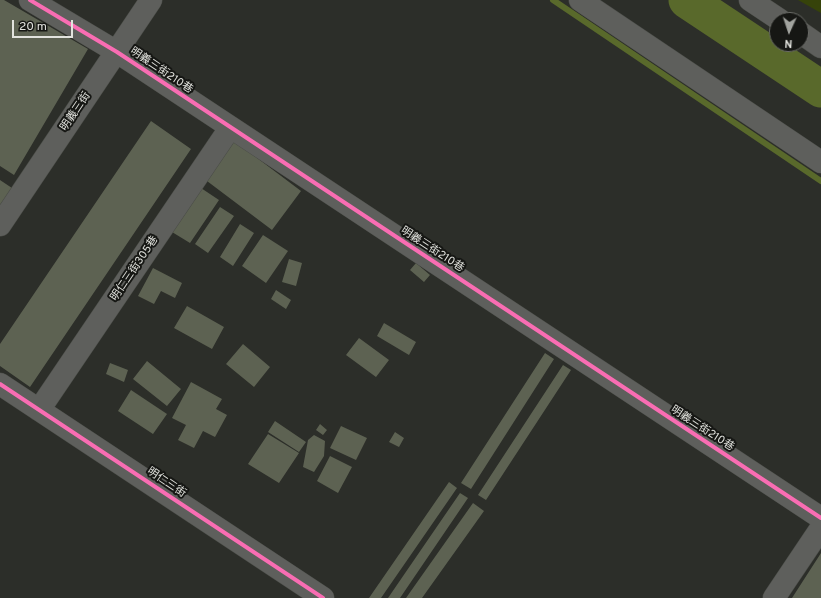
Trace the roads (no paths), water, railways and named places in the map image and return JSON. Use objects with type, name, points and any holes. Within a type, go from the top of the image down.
[{"type":"street","name":"明義三街210巷","points":[[30,0],[116,52],[821,518]]},
{"type":"street","name":"明義三街","points":[[0,225],[151,0]]},
{"type":"street","points":[[580,0],[821,162]]},
{"type":"street","points":[[750,0],[769,13]]},
{"type":"street","points":[[809,39],[821,47]]},
{"type":"street","name":"明仁三街305巷","points":[[39,410],[230,128]]},
{"type":"street","name":"明仁三街","points":[[0,384],[323,598]]},
{"type":"street","points":[[774,598],[821,528]]},
{"type":"waterway","points":[[553,0],[821,181]]},
{"type":"waterway","points":[[687,0],[821,89]]}]
